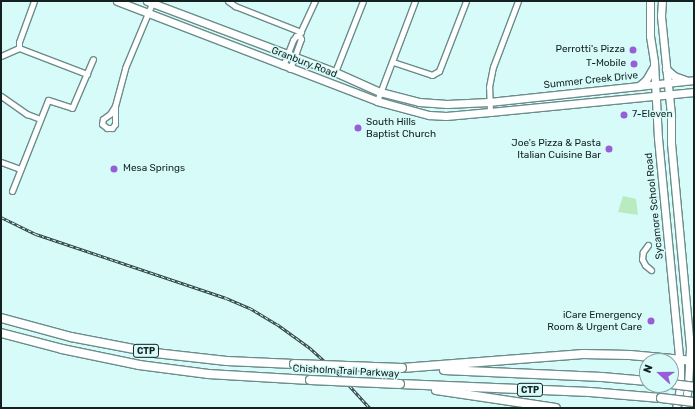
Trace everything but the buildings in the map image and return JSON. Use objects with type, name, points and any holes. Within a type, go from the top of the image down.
[{"type":"highway","name":"Chisholm Trail Parkway","points":[[1,318],[71,337],[155,353],[227,361],[602,377],[639,380]]},
{"type":"highway","name":"Chisholm Trail Parkway","points":[[1,333],[70,351],[145,366],[214,374],[310,380],[590,392],[694,402]]},
{"type":"highway","points":[[402,368],[582,354],[639,355]]},
{"type":"highway","points":[[679,359],[692,360]]},
{"type":"highway","points":[[400,384],[556,408]]},
{"type":"highway","points":[[679,385],[694,387]]},
{"type":"main road","name":"Granbury Road","points":[[117,1],[377,101],[429,115],[446,116],[490,112]]},
{"type":"main road","name":"Sycamore School Road","points":[[650,1],[650,36],[656,84],[663,189],[678,353]]},
{"type":"main road","points":[[662,1],[675,189],[691,319],[692,360],[685,408]]},
{"type":"main road","name":"Granbury Road","points":[[150,2],[335,72],[397,98],[419,102],[447,104],[489,102]]},
{"type":"main road","points":[[638,87],[649,76],[654,62]]},
{"type":"main road","points":[[666,69],[680,79],[690,81]]},
{"type":"main road","name":"Summer Creek Drive","points":[[489,102],[690,81]]},
{"type":"main road","points":[[490,112],[694,92]]},
{"type":"main road","points":[[570,93],[571,105]]},
{"type":"main road","points":[[671,115],[673,102],[678,96],[684,93]]},
{"type":"main road","points":[[638,98],[653,104],[658,111]]},
{"type":"main road","points":[[663,189],[675,189]]},
{"type":"main road","points":[[670,255],[682,254]]},
{"type":"main road","name":"Sycamore School Road","points":[[676,408],[680,388],[679,359]]},
{"type":"street","points":[[18,48],[18,42],[34,1]]},
{"type":"street","points":[[228,1],[235,6],[300,33]]},
{"type":"street","points":[[287,67],[291,56],[301,39],[300,33],[315,1]]},
{"type":"street","points":[[335,72],[363,1]]},
{"type":"street","points":[[377,101],[416,1]]},
{"type":"street","points":[[393,62],[426,73],[435,74],[439,71],[466,1]]},
{"type":"street","points":[[490,112],[489,87],[493,67],[518,1]]},
{"type":"street","points":[[115,106],[125,68],[148,13],[150,2]]},
{"type":"street","points":[[1,56],[18,48],[87,74]]},
{"type":"street","points":[[12,191],[48,100],[72,108],[93,59]]},
{"type":"street","points":[[1,96],[27,114],[40,119]]},
{"type":"street","points":[[1,162],[20,169]]},
{"type":"street","points":[[648,245],[643,252],[642,259],[645,265],[651,270]]},
{"type":"green space","points":[[623,196],[636,199],[638,215],[618,212]]},
{"type":"railway","points":[[1,217],[36,234],[226,298],[250,308],[277,324],[310,348],[338,373],[370,408]]},
{"type":"place","name":"Perrotti's Pizza","points":[[633,50]]},
{"type":"place","name":"T-Mobile","points":[[634,64]]},
{"type":"place","name":"7-Eleven","points":[[624,115]]},
{"type":"place","name":"South Hills Baptist Church","points":[[358,128]]},
{"type":"place","name":"Joe's Pizza & Pasta Italian Cuisine Bar","points":[[609,149]]},
{"type":"place","name":"Mesa Springs","points":[[114,169]]},
{"type":"place","name":"iCare Emergency Room & Urgent Care","points":[[651,321]]}]
